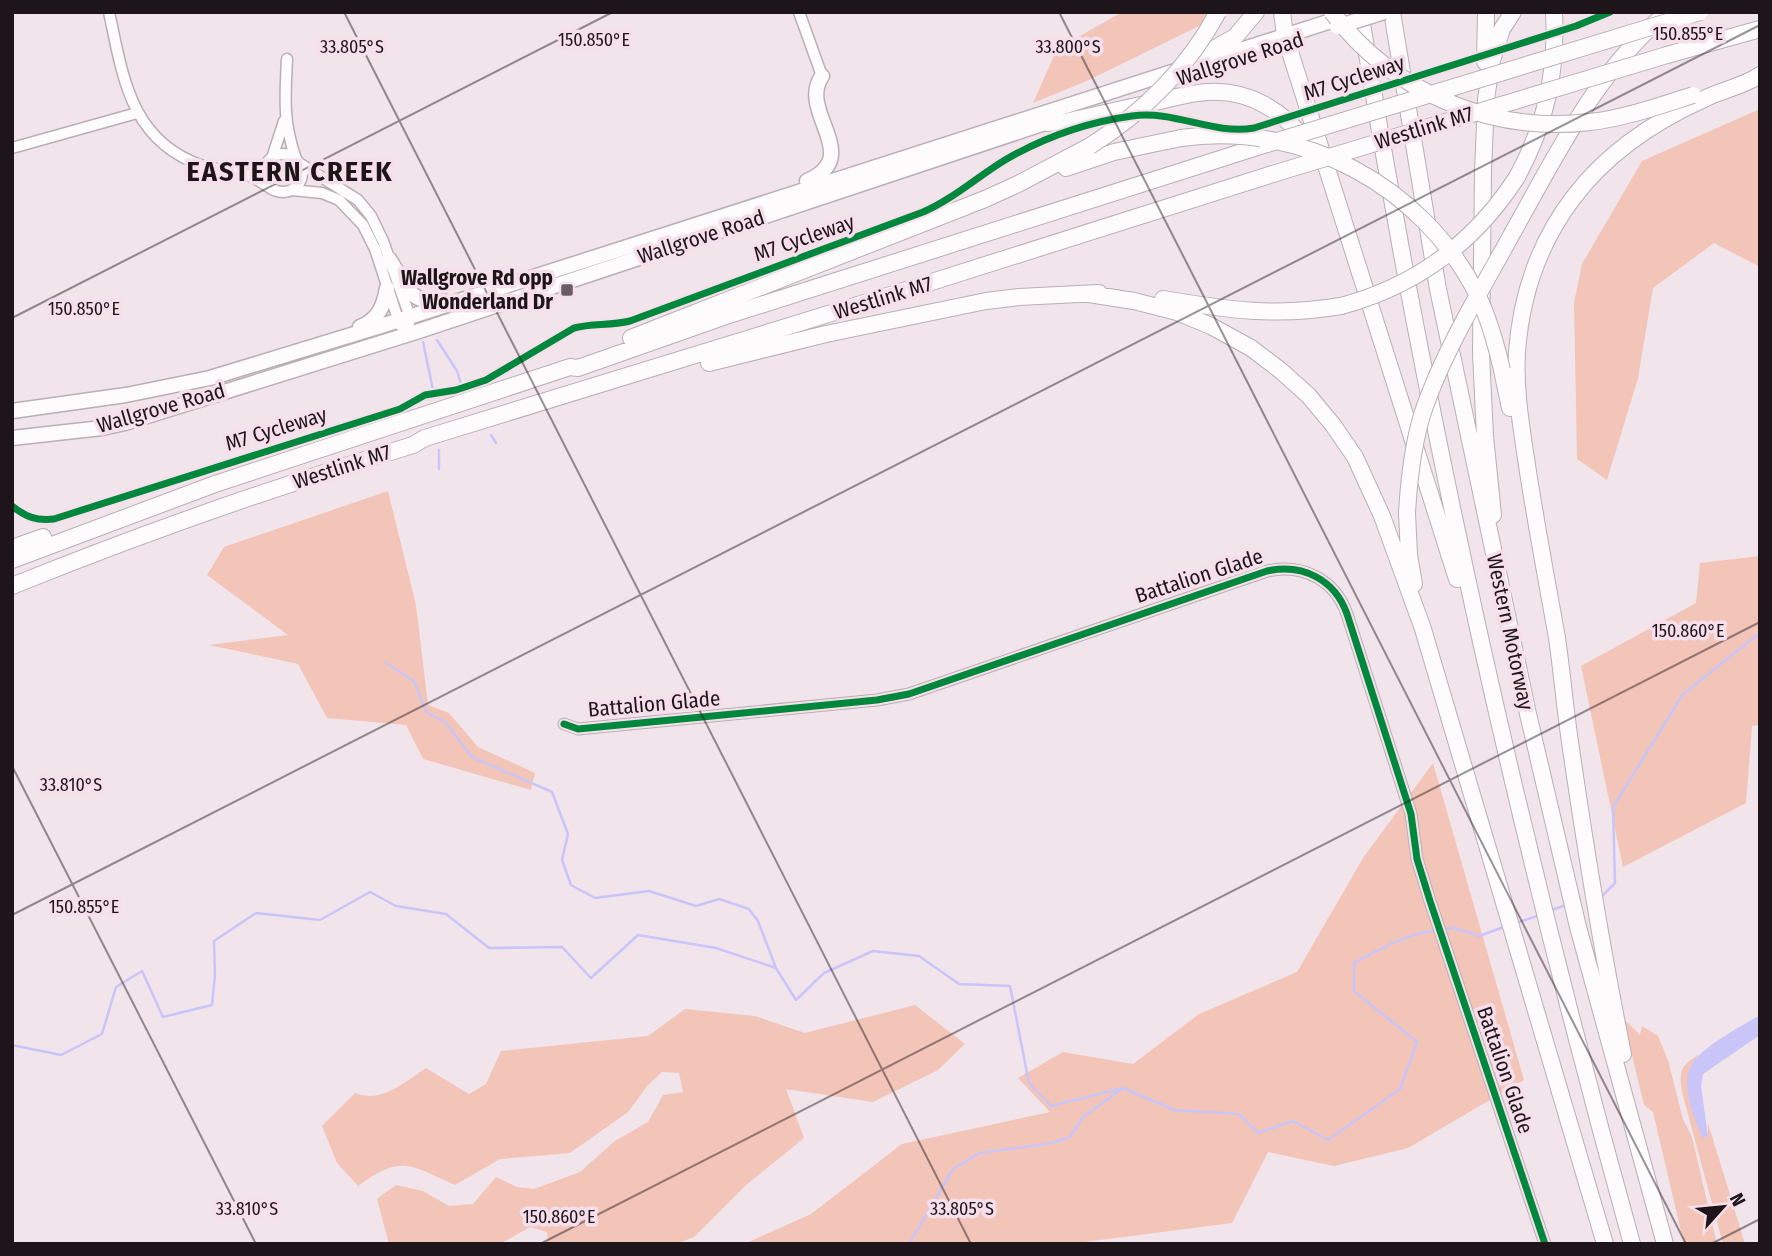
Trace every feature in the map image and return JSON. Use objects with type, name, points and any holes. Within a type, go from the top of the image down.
[{"type":"highway","points":[[1018,184],[1090,146],[1123,124],[1159,93],[1196,49],[1218,12]]},
{"type":"highway","points":[[1196,64],[1203,55],[1235,37],[1256,12]]},
{"type":"highway","points":[[1282,12],[1286,40],[1460,592],[1473,609]]},
{"type":"highway","name":"Western Motorway","points":[[1360,12],[1409,295],[1473,609],[1536,885],[1632,1244]]},
{"type":"highway","name":"Western Motorway","points":[[1392,12],[1438,289],[1487,526],[1578,927],[1665,1244]]},
{"type":"highway","points":[[1486,12],[1481,354],[1485,436],[1494,514],[1487,526]]},
{"type":"highway","points":[[1486,99],[1492,60],[1502,29],[1513,12]]},
{"type":"highway","points":[[413,445],[427,445],[755,350],[906,317],[1019,297],[1103,293],[1252,313],[1311,311],[1341,306],[1390,290],[1438,263],[1479,225],[1517,177],[1539,131],[1548,100],[1554,65],[1554,12]]},
{"type":"highway","points":[[1423,629],[1409,555],[1407,513],[1412,463],[1425,406],[1448,352],[1570,132],[1599,86],[1643,32],[1668,12]]},
{"type":"highway","name":"Westlink M7","points":[[12,560],[39,544],[88,530],[292,457],[570,367],[578,368],[726,316],[1267,144],[1700,12]]},
{"type":"highway","points":[[1335,20],[1397,75],[1442,100],[1491,117],[1541,124],[1589,122],[1627,115],[1760,74]]},
{"type":"highway","name":"Westlink M7","points":[[15,590],[51,575],[75,561],[307,478],[413,445],[425,438],[1276,173],[1667,54],[1760,29]]},
{"type":"highway","points":[[1621,1086],[1627,1075],[1569,737],[1518,391],[1520,326],[1528,290],[1541,252],[1559,218],[1597,170],[1629,142],[1662,120],[1760,74]]},
{"type":"highway","points":[[1047,123],[1066,122],[1197,93],[1229,92],[1255,100],[1279,113],[1300,132],[1327,168]]},
{"type":"highway","points":[[570,367],[575,360],[1018,184],[1114,152],[1181,138],[1217,134],[1240,135],[1303,147],[1359,170],[1394,194],[1430,226],[1463,270],[1483,308],[1502,370],[1531,558],[1569,737]]},
{"type":"highway","points":[[1089,294],[1161,308],[1211,326],[1268,360],[1308,395],[1346,442],[1364,475],[1382,516],[1423,629],[1605,1244]]},
{"type":"highway","points":[[12,548],[39,544]]},
{"type":"main road","name":"Wallgrove Road","points":[[12,411],[167,388],[210,378],[1047,123],[1360,12]]},
{"type":"main road","name":"Wallgrove Road","points":[[1335,20],[1384,12]]},
{"type":"main road","name":"Wallgrove Road","points":[[12,438],[125,423],[407,335],[714,226],[742,210],[1196,64],[1286,40]]},
{"type":"main road","points":[[742,210],[821,176],[828,166],[832,147],[815,94],[821,76]]},
{"type":"main road","points":[[389,259],[405,287],[415,298],[432,302],[462,300]]},
{"type":"main road","points":[[304,349],[373,320],[383,304],[387,288]]},
{"type":"street","points":[[109,12],[125,85],[137,113],[152,131],[182,156],[204,166],[242,173],[280,192],[292,190],[322,193],[338,200],[352,212],[369,237],[387,288],[404,319]]},
{"type":"street","points":[[799,12],[821,76]]},
{"type":"street","points":[[287,59],[287,133],[302,175],[297,187],[292,190]]},
{"type":"street","points":[[12,148],[137,113]]},
{"type":"street","points":[[274,190],[264,177],[285,116]]},
{"type":"street","points":[[242,173],[284,154],[358,200],[375,223],[389,259],[407,335]]},
{"type":"street","name":"Battalion Glade","points":[[564,724],[578,729],[608,727],[877,700],[909,694],[1267,571],[1299,569],[1314,575],[1327,583],[1344,607],[1411,814],[1418,859],[1430,901],[1545,1244]]},
{"type":"shaded area","points":[[1122,12],[1207,12],[1201,25],[1089,80],[1033,103],[1057,49]]},
{"type":"shaded area","points":[[1760,109],[1760,267],[1714,243],[1653,288],[1638,378],[1607,480],[1577,459],[1574,303],[1582,264],[1642,161]]},
{"type":"shaded area","points":[[388,491],[416,605],[428,705],[449,713],[478,747],[535,773],[531,790],[423,759],[406,725],[327,718],[298,664],[209,645],[288,635],[207,575],[224,547]]},
{"type":"shaded area","points":[[1760,556],[1760,725],[1752,726],[1746,803],[1623,867],[1581,666],[1696,603],[1700,563]]},
{"type":"shaded area","points":[[1433,763],[1524,1080],[1408,1148],[1334,1166],[1268,1152],[1232,1223],[1069,1244],[744,1244],[811,1214],[902,1144],[1050,1112],[1018,1078],[1063,1052],[1133,1064],[1199,1014],[1297,972],[1363,858]]},
{"type":"shaded area","points":[[915,1005],[965,1044],[938,1070],[873,1102],[786,1089],[804,1138],[745,1186],[694,1237],[676,1244],[548,1244],[547,1232],[530,1227],[500,1244],[389,1244],[377,1199],[396,1185],[423,1191],[449,1206],[473,1204],[496,1177],[517,1187],[534,1189],[580,1172],[615,1141],[648,1122],[663,1095],[683,1092],[679,1073],[662,1072],[648,1085],[628,1112],[570,1153],[500,1159],[455,1185],[416,1168],[396,1166],[358,1186],[337,1163],[322,1126],[355,1093],[365,1096],[383,1094],[426,1068],[469,1094],[486,1084],[501,1051],[648,1036],[685,1009],[755,1016],[805,1033]]},
{"type":"shaded area","points":[[1760,1015],[1760,1035],[1703,1074],[1701,1086],[1708,1136],[1702,1138],[1688,1094],[1690,1068],[1710,1046]]},
{"type":"shaded area","points":[[1623,1018],[1640,1035],[1642,1026],[1658,1036],[1668,1060],[1683,1119],[1692,1137],[1717,1244],[1684,1244],[1653,1112],[1644,1105]]},
{"type":"shaded area","points":[[1699,1054],[1690,1067],[1708,1136],[1708,1123],[1745,1244],[1723,1244],[1682,1092],[1682,1070]]},
{"type":"waterway","points":[[437,340],[457,371],[462,387]]},
{"type":"waterway","points":[[423,342],[433,390]]},
{"type":"waterway","points":[[491,435],[496,443]]},
{"type":"waterway","points":[[439,450],[439,469]]},
{"type":"waterway","name":"EASTERN CREEK","points":[[1599,896],[1615,883],[1613,807],[1683,694],[1760,633]]},
{"type":"waterway","points":[[386,663],[414,681],[426,712],[445,722],[472,757],[552,792],[568,834],[562,860],[571,885],[595,898],[649,891],[696,906],[719,899],[749,909],[758,921],[776,968]]},
{"type":"waterway","points":[[12,1045],[61,1055],[102,1034],[116,987],[142,971],[163,1017],[212,1005],[214,941],[256,913],[320,920],[370,892],[396,906],[446,914],[489,948],[562,947],[591,978],[638,935],[716,948],[776,968],[796,1000],[824,973],[873,951],[919,956],[959,984],[1010,986],[1029,1083],[1051,1106],[1123,1088]]},
{"type":"waterway","name":"EASTERN CREEK","points":[[1549,911],[1566,905]]},
{"type":"waterway","name":"EASTERN CREEK","points":[[1516,923],[1540,915]]},
{"type":"waterway","name":"EASTERN CREEK","points":[[1443,929],[1455,928],[1479,936],[1504,927]]},
{"type":"waterway","name":"EASTERN CREEK","points":[[909,1244],[953,1169],[980,1153],[1052,1143],[1070,1137],[1083,1117],[1123,1088],[1175,1110],[1239,1114],[1258,1133],[1293,1121],[1328,1140],[1400,1089],[1417,1042],[1354,991],[1354,963],[1404,939],[1437,930]]},
{"type":"cycle path","name":"M7 Cycleway","points":[[12,506],[32,517],[54,519],[400,409],[425,395],[456,390],[486,380],[574,328],[630,321],[923,212],[945,201],[1020,152],[1082,127],[1148,115],[1223,128],[1254,128],[1576,26],[1610,12]]},
{"type":"cycle path","points":[[564,724],[578,729],[877,700],[909,694],[1267,571],[1293,570],[1316,577],[1335,592],[1347,614],[1411,814],[1417,859],[1430,901],[1545,1244]]},
{"type":"place","name":"Wallgrove Rd opp Wonderland Dr","points":[[567,290]]},
{"type":"district","name":"EASTERN CREEK","points":[[290,171]]}]
